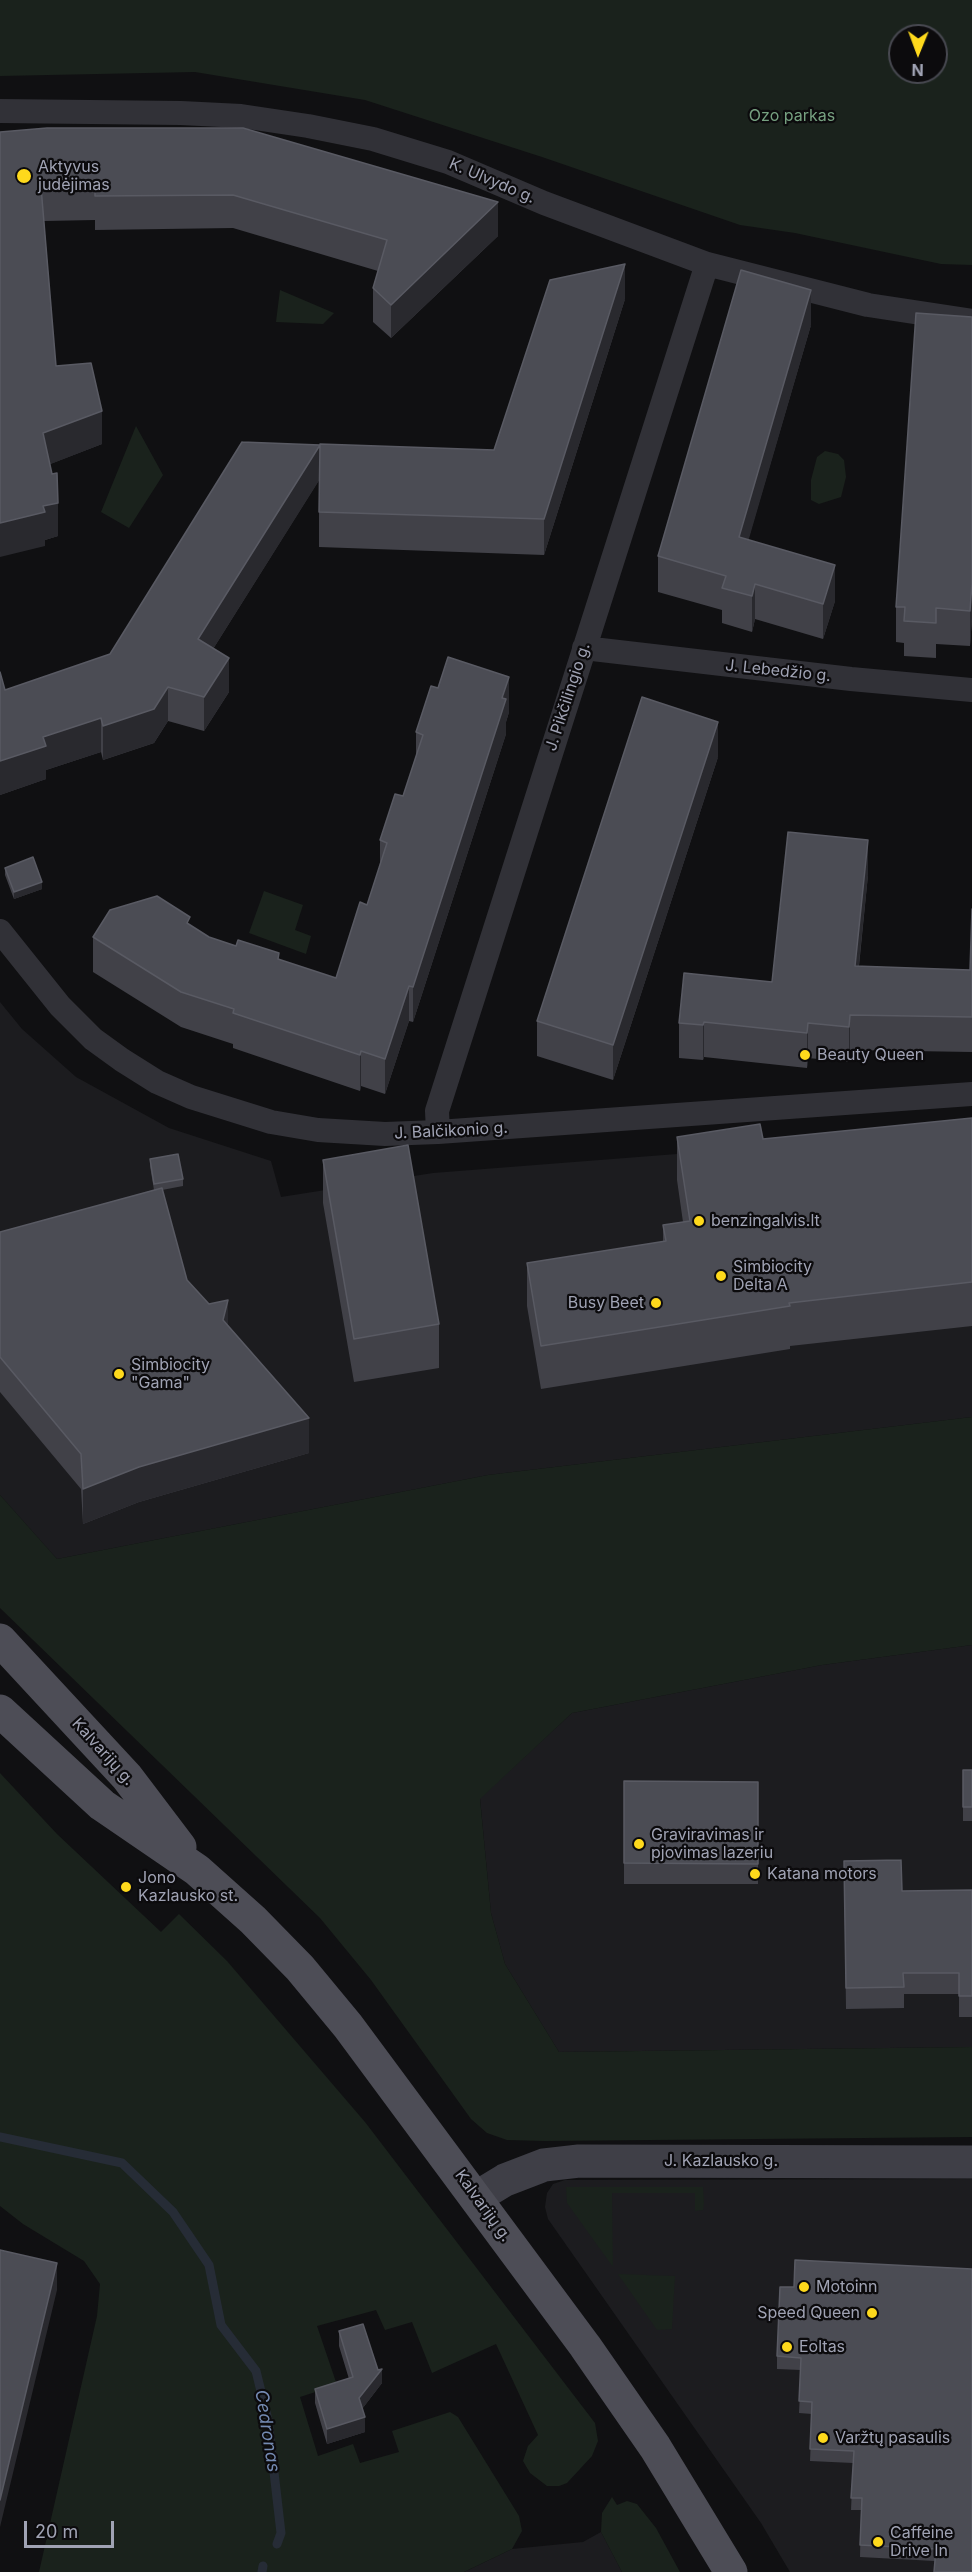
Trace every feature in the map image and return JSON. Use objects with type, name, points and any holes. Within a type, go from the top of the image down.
[{"type":"main road","name":"Kalvarijų g.","points":[[0,1640],[128,1777],[197,1870]]},
{"type":"main road","name":"Kalvarijų g.","points":[[0,1711],[102,1805],[197,1870],[253,1920],[300,1968],[348,2026],[477,2197],[655,2447],[731,2572]]},
{"type":"street","name":"K. Ulvydo g.","points":[[0,111],[241,116],[373,139],[448,162],[544,203],[706,264],[868,305],[972,321]]},
{"type":"street","name":"J. Pikčilingio g.","points":[[438,1132],[437,1112],[706,264]]},
{"type":"street","name":"J. Lebedžio g.","points":[[584,648],[851,679],[972,690]]},
{"type":"street","name":"J. Balčikonio g.","points":[[0,931],[52,997],[93,1039],[157,1082],[191,1097],[271,1122],[318,1130],[385,1134],[438,1132],[972,1094]]},
{"type":"street","name":"J. Kazlausko g.","points":[[477,2197],[505,2180],[544,2165],[579,2161],[972,2162]]},
{"type":"shaded area","points":[[0,1002],[22,1029],[76,1077],[169,1128],[271,1161],[281,1197],[433,1173],[972,1131],[972,1417],[488,1475],[57,1559],[0,1495]]},
{"type":"shaded area","points":[[972,1645],[972,2047],[559,2052],[505,1964],[491,1913],[480,1798],[572,1713],[822,1665]]},
{"type":"shaded area","points":[[972,2179],[972,2572],[790,2572],[761,2523],[548,2219],[545,2207],[547,2193],[553,2184],[565,2180]]},
{"type":"shaded area","points":[[601,2532],[622,2572],[464,2572],[512,2549],[583,2542]]},
{"type":"green space","name":"Ozo parkas","points":[[0,0],[972,0],[972,265],[941,264],[795,233],[740,225],[542,157],[365,100],[195,72],[0,76]]},
{"type":"green space","points":[[280,290],[334,313],[323,324],[276,322]]},
{"type":"green space","points":[[136,426],[163,475],[129,528],[101,512]]},
{"type":"green space","points":[[825,451],[838,454],[844,460],[846,477],[841,497],[819,504],[811,500],[811,480],[817,457]]},
{"type":"green space","points":[[264,891],[303,905],[295,930],[311,936],[306,954],[249,933]]},
{"type":"green space","points":[[972,1417],[972,1645],[822,1665],[572,1713],[480,1799],[491,1913],[505,1964],[559,2052],[972,2047],[972,2137],[545,2141],[507,2140],[487,2133],[471,2119],[371,1980],[320,1918],[0,1608],[0,1495],[57,1559],[488,1475]]},
{"type":"green space","points":[[0,1773],[57,1834],[161,1932],[179,1914],[227,1961],[365,2122],[595,2423],[598,2441],[592,2456],[567,2483],[547,2486],[530,2473],[523,2461],[528,2446],[538,2435],[496,2344],[432,2373],[412,2322],[385,2330],[376,2310],[317,2326],[337,2385],[300,2397],[318,2456],[353,2444],[360,2463],[399,2452],[392,2431],[450,2412],[458,2417],[519,2516],[522,2531],[512,2549],[464,2572],[39,2572],[97,2316],[100,2284],[84,2261],[23,2224],[0,2206]]},
{"type":"green space","points":[[566,2187],[703,2187],[704,2203],[703,2210],[695,2211],[695,2193],[612,2193],[613,2267],[567,2203]]},
{"type":"green space","points":[[618,2274],[675,2276],[672,2329],[657,2330]]},
{"type":"green space","points":[[612,2497],[617,2505],[627,2501],[637,2504],[656,2528],[680,2572],[622,2572],[601,2532],[602,2513]]},
{"type":"building","points":[[47,128],[243,128],[498,202],[391,305],[373,288],[387,240],[233,195],[95,196],[95,186],[41,187],[56,366],[91,363],[102,411],[43,433],[52,474],[57,473],[58,503],[43,506],[45,512],[0,523],[0,132]]},
{"type":"building","points":[[625,264],[544,519],[319,512],[320,444],[494,450],[550,280]]},
{"type":"building","points":[[741,270],[811,290],[739,537],[835,565],[823,604],[755,584],[752,596],[722,588],[726,576],[658,556]]},
{"type":"building","points":[[916,313],[972,317],[972,583],[970,611],[936,608],[936,623],[904,621],[905,607],[896,607]]},
{"type":"building","points":[[242,442],[320,445],[198,639],[229,658],[204,697],[168,687],[154,709],[103,726],[101,718],[43,737],[46,746],[0,761],[0,672],[5,690],[110,654]]},
{"type":"building","points":[[448,657],[509,677],[502,698],[506,699],[413,987],[409,986],[385,1059],[361,1051],[360,1055],[233,1013],[234,1009],[181,992],[93,937],[110,910],[157,896],[190,917],[187,923],[209,937],[236,946],[238,940],[279,953],[278,959],[336,978],[360,902],[367,905],[387,843],[380,840],[395,794],[403,796],[423,735],[416,732],[431,686],[438,688]]},
{"type":"building","points":[[642,697],[718,722],[613,1045],[537,1021]]},
{"type":"building","points":[[788,832],[868,840],[855,966],[970,970],[972,909],[972,1017],[850,1015],[849,1027],[808,1023],[807,1033],[704,1022],[703,1025],[679,1023],[684,973],[772,982]]},
{"type":"building","points":[[33,857],[42,882],[14,892],[5,868]]},
{"type":"building","points":[[972,1118],[972,1282],[789,1303],[790,1306],[541,1346],[527,1263],[666,1241],[663,1225],[690,1221],[677,1137],[760,1124],[763,1139]]},
{"type":"building","points":[[408,1145],[439,1324],[354,1339],[323,1160]]},
{"type":"building","points":[[178,1154],[183,1179],[154,1184],[150,1159]]},
{"type":"building","name":"Simbiocity \"Gama\"","points":[[162,1188],[187,1280],[209,1304],[228,1300],[223,1320],[309,1418],[139,1467],[83,1489],[81,1454],[0,1357],[0,1232]]},
{"type":"building","points":[[963,1770],[972,1770],[972,1807],[963,1807]]},
{"type":"building","points":[[624,1781],[758,1782],[758,1864],[624,1863]]},
{"type":"building","points":[[901,1860],[902,1891],[972,1890],[972,1996],[959,1996],[959,1973],[903,1973],[904,1987],[846,1988],[844,1861]]},
{"type":"building","points":[[0,2250],[57,2263],[0,2500]]},
{"type":"building","points":[[795,2260],[972,2269],[972,2572],[934,2572],[936,2549],[860,2545],[862,2498],[851,2498],[854,2451],[810,2449],[812,2402],[799,2401],[801,2358],[777,2356],[780,2287],[794,2287]]},
{"type":"building","points":[[363,2324],[378,2370],[382,2369],[359,2398],[365,2417],[327,2429],[315,2389],[353,2377],[339,2331]]},
{"type":"waterway","name":"Cedronas","points":[[0,2137],[122,2163],[173,2212],[209,2265],[221,2325],[256,2371],[268,2420],[281,2533],[277,2544]]},
{"type":"waterway","name":"Cedronas","points":[[262,2572],[263,2566]]},
{"type":"place","name":"Aktyvus judėjimas","points":[[24,176]]},
{"type":"place","name":"Beauty Queen","points":[[805,1055]]},
{"type":"place","name":"benzingalvis.lt","points":[[699,1221]]},
{"type":"place","name":"Simbiocity Delta A","points":[[721,1276]]},
{"type":"place","name":"Busy Beet","points":[[656,1303]]},
{"type":"place","name":"Simbiocity \"Gama\"","points":[[119,1374]]},
{"type":"place","name":"Graviravimas ir pjovimas lazeriu","points":[[639,1844]]},
{"type":"place","name":"Katana motors","points":[[755,1874]]},
{"type":"place","name":"Jono Kazlausko st.","points":[[126,1887]]},
{"type":"place","name":"Motoinn","points":[[804,2287]]},
{"type":"place","name":"Speed Queen","points":[[872,2313]]},
{"type":"place","name":"Eoltas","points":[[787,2347]]},
{"type":"place","name":"Varžtų pasaulis","points":[[823,2438]]},
{"type":"place","name":"Caffeine Drive In","points":[[878,2542]]}]
